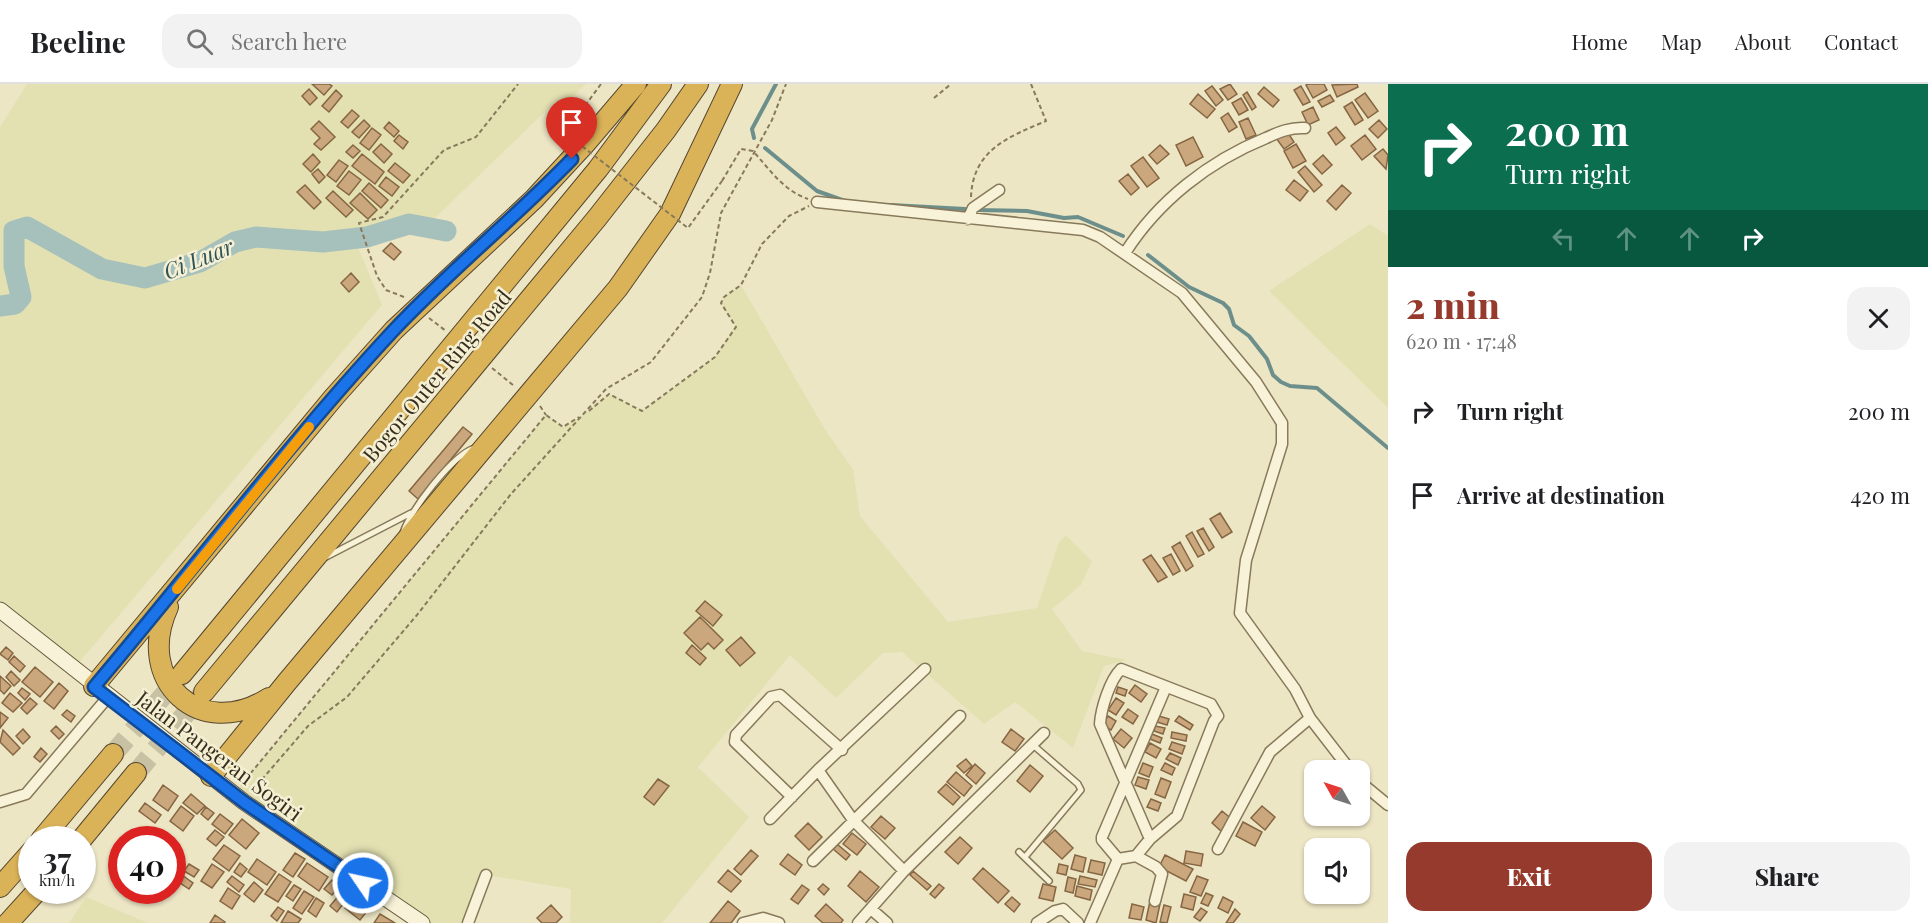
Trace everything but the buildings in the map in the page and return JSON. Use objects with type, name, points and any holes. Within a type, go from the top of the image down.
[{"type":"highway","points":[[101,692],[176,590],[334,397],[386,339],[534,199],[584,146],[636,84]]},
{"type":"highway","name":"Bogor Outer Ring Road","points":[[182,674],[598,169],[661,84]]},
{"type":"highway","name":"Bogor Outer Ring Road","points":[[204,692],[597,218],[666,130],[698,84]]},
{"type":"highway","points":[[211,776],[286,682],[398,552],[618,288],[670,214],[732,84]]},
{"type":"highway","points":[[176,590],[161,622],[157,642],[159,663],[178,697],[204,710],[233,714],[260,704],[286,682]]},
{"type":"highway","points":[[53,826],[113,754]]},
{"type":"highway","points":[[92,826],[136,773]]},
{"type":"highway","points":[[0,887],[18,867]]},
{"type":"highway","points":[[8,923],[25,904]]},
{"type":"street","points":[[1125,254],[1166,202],[1217,162],[1282,131],[1295,127],[1305,128]]},
{"type":"street","points":[[968,219],[973,208],[999,190]]},
{"type":"street","points":[[817,202],[1083,230],[1100,237],[1182,293],[1256,381],[1282,423],[1282,444],[1246,560],[1239,606],[1243,620],[1295,689],[1310,718],[1342,760]]},
{"type":"street","name":"Jalan Pangeran Sogiri","points":[[0,610],[101,692],[239,798],[422,923]]},
{"type":"street","points":[[770,819],[818,770],[842,750],[925,669]]},
{"type":"street","points":[[1136,856],[1150,839],[1177,816],[1214,721],[1218,716],[1211,704],[1125,669],[1116,675],[1100,716],[1100,724],[1150,839]]},
{"type":"street","points":[[1118,859],[1102,839],[1166,687]]},
{"type":"street","points":[[0,802],[26,794],[101,692]]},
{"type":"street","points":[[792,797],[735,742],[736,735],[771,697],[780,694],[842,750]]},
{"type":"street","points":[[813,861],[960,716]]},
{"type":"street","points":[[1218,849],[1270,753],[1310,718]]},
{"type":"street","points":[[858,923],[904,870],[1044,733]]},
{"type":"street","points":[[818,770],[854,820],[904,870]]},
{"type":"street","points":[[1370,790],[1388,805]]},
{"type":"street","points":[[1118,859],[1136,856],[1152,864],[1162,877],[1155,901]]},
{"type":"street","points":[[1090,923],[1118,859]]},
{"type":"street","points":[[468,923],[486,875]]},
{"type":"street","points":[[872,909],[887,923]]},
{"type":"street","points":[[1037,923],[1063,909],[1078,923]]},
{"type":"street","points":[[743,923],[763,918],[779,923]]},
{"type":"lane","points":[[398,552],[406,524],[412,513],[451,465],[468,450],[488,444]]},
{"type":"lane","points":[[309,566],[412,513]]},
{"type":"lane","points":[[1025,857],[1081,790],[1078,784],[1033,745]]},
{"type":"lane","points":[[1019,852],[1049,881]]},
{"type":"path","points":[[404,297],[386,290],[376,276],[359,223],[383,217],[444,150],[476,137],[519,84]]},
{"type":"path","points":[[601,84],[565,133],[688,228],[722,181],[741,149],[753,151],[780,182],[798,196],[817,202]]},
{"type":"path","points":[[239,798],[308,726],[347,697],[417,615],[511,494],[606,389],[651,362],[702,297],[710,273],[721,213],[772,120],[786,84]]},
{"type":"path","points":[[934,98],[951,84]]},
{"type":"path","points":[[973,208],[971,195],[980,160],[1006,137],[1046,121],[1031,84]]},
{"type":"path","points":[[540,406],[546,415],[563,427],[584,415],[609,394],[642,411],[715,357],[736,327],[721,303],[724,297],[741,285],[762,244],[789,216],[817,202]]},
{"type":"path","points":[[428,316],[446,331]]},
{"type":"path","points":[[492,368],[513,386]]},
{"type":"path","points":[[239,798],[546,415]]},
{"type":"shaded area","points":[[27,84],[586,84],[574,96],[555,102],[432,221],[413,220],[353,235],[382,305],[77,665],[0,600],[0,127]]},
{"type":"shaded area","points":[[1370,224],[1388,236],[1388,408],[1269,291]]},
{"type":"shaded area","points":[[741,285],[826,431],[853,469],[860,516],[948,622],[1037,608],[1059,542],[1066,535],[1092,561],[1081,585],[1052,609],[1082,651],[1127,660],[1104,666],[1073,748],[1015,702],[984,724],[902,652],[883,653],[836,698],[790,655],[698,767],[749,817],[662,923],[570,923],[571,889],[486,875],[469,923],[423,923],[234,794],[546,415],[563,427],[583,415],[609,394],[642,411],[715,357],[735,326],[721,303],[724,297]]},
{"type":"shaded area","points":[[96,901],[148,923],[69,923],[81,904],[96,904]]},
{"type":"waterway","points":[[754,138],[752,129],[776,84]]},
{"type":"waterway","points":[[765,148],[817,191],[845,201]]},
{"type":"waterway","points":[[891,205],[965,209]]},
{"type":"waterway","points":[[976,210],[1027,211],[1064,218],[1078,217],[1123,236]]},
{"type":"waterway","name":"Ci Luar","points":[[0,306],[15,304],[21,297],[14,266],[14,231],[27,227],[102,269],[145,278],[200,262],[235,242],[256,237],[323,242],[367,237],[409,224],[446,231]]},
{"type":"waterway","points":[[1148,255],[1189,287],[1223,303],[1229,309],[1234,325],[1249,336],[1267,359],[1273,375],[1281,382],[1290,386],[1317,388],[1388,448]]},
{"type":"tunnel","points":[[113,754],[182,674]]},
{"type":"tunnel","points":[[136,773],[204,692]]},
{"type":"slow traffic","points":[[177,589],[309,427]]},
{"type":"route","points":[[363,883],[244,802],[94,687],[334,397],[394,330],[534,199],[572,159]]}]
